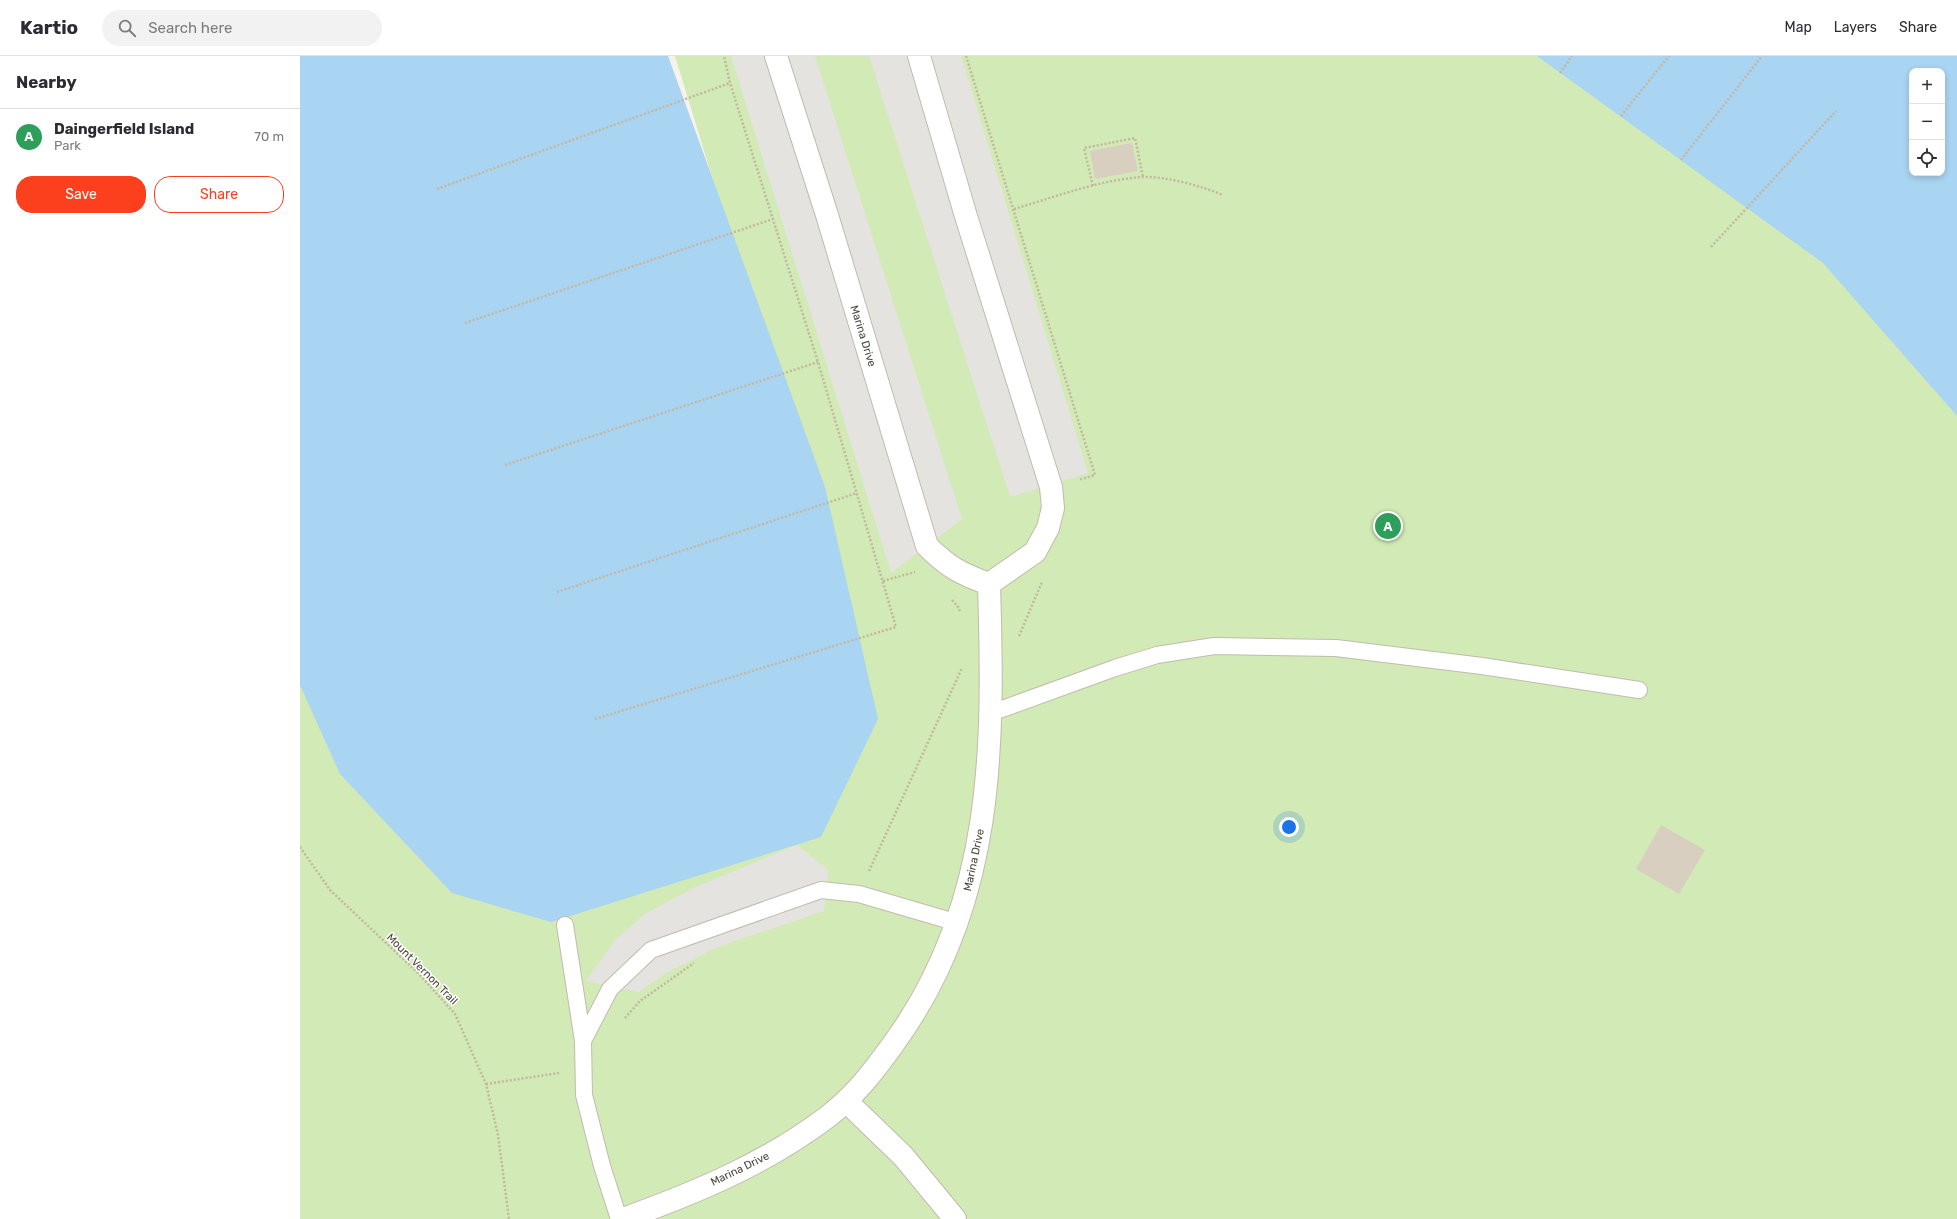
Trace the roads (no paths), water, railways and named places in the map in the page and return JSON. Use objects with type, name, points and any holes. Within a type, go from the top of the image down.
[{"type":"street","name":"Marina Drive","points":[[623,1219],[734,1174],[770,1155],[808,1131],[846,1101],[867,1080],[908,1025],[939,969],[958,923],[974,864],[982,820],[991,713],[989,584],[962,574],[943,563],[927,546],[827,215],[776,56]]},
{"type":"street","points":[[919,56],[965,213],[1051,487],[1053,508],[1048,528],[1034,552],[989,584]]},
{"type":"street","points":[[846,1101],[903,1156],[955,1219]]},
{"type":"lane","points":[[991,713],[1115,668],[1157,655],[1214,646],[1336,648],[1482,666],[1639,690]]},
{"type":"lane","points":[[583,1041],[610,989],[651,950],[821,890],[859,894],[958,923]]},
{"type":"lane","points":[[565,925],[583,1041],[584,1095],[602,1166],[619,1219]]},
{"type":"water","points":[[300,56],[668,56],[825,487],[878,719],[821,837],[551,922],[452,893],[340,774],[300,685]]},
{"type":"water","points":[[1537,56],[1957,56],[1957,416],[1823,263]]},
{"type":"place","name":"Daingerfield Island","points":[[1388,526]]}]
